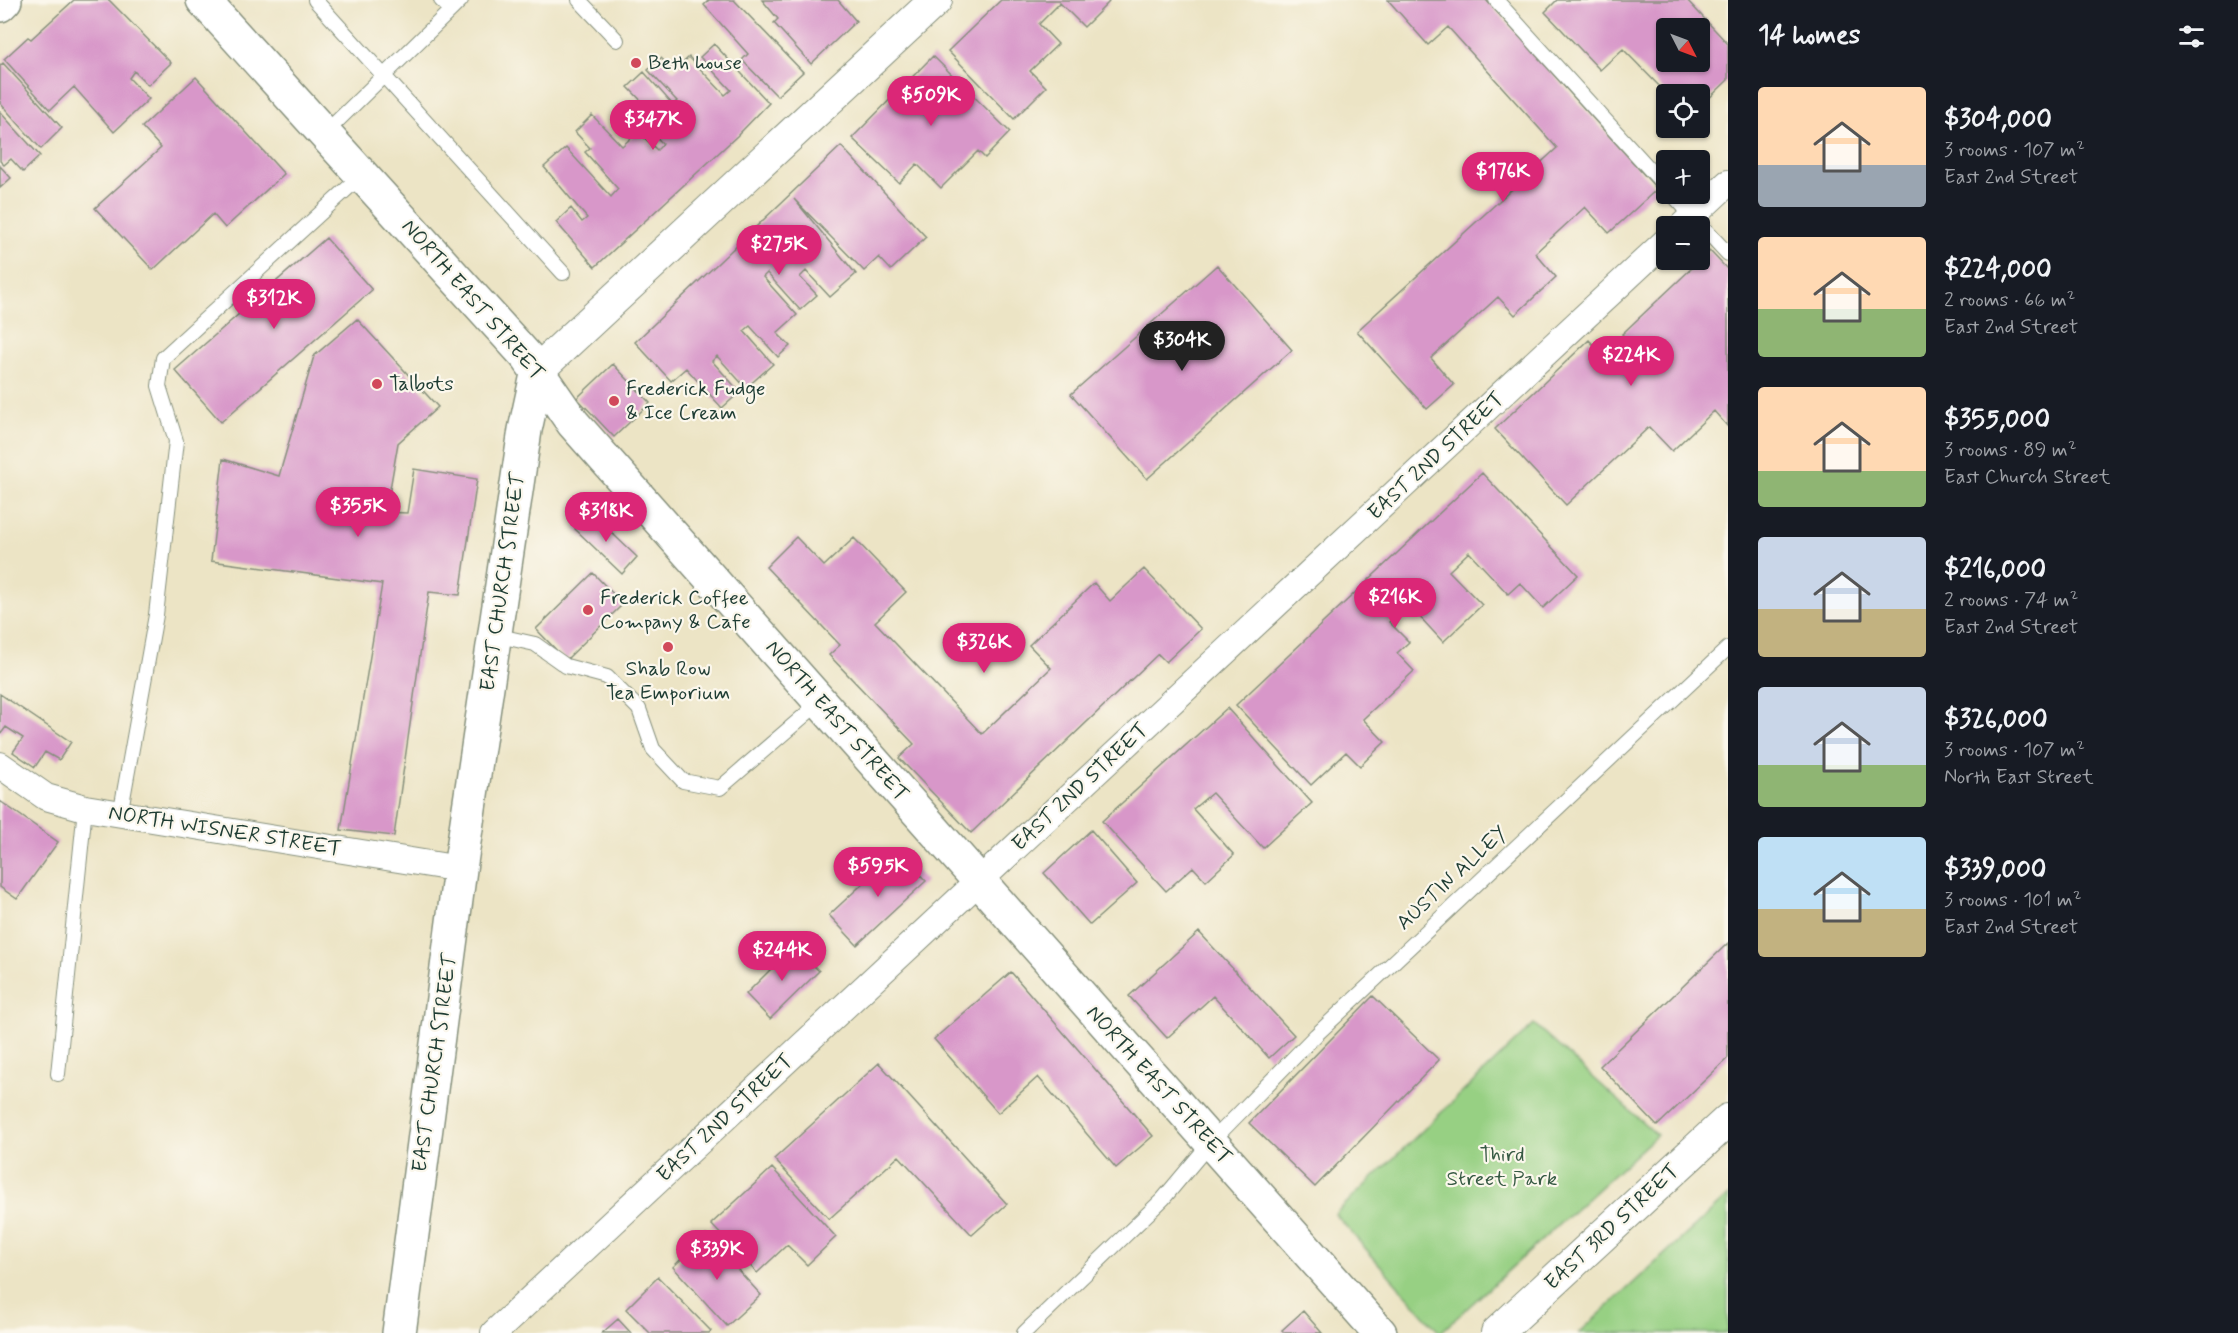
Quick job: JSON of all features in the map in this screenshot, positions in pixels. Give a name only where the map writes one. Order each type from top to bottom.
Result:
[{"type":"main road","points":[[0,5],[5,0]]},
{"type":"main road","name":"NORTH EAST STREET","points":[[202,0],[538,370],[573,423],[1380,1333]]},
{"type":"main road","name":"EAST CHURCH STREET","points":[[399,1333],[460,869],[525,430],[538,370]]},
{"type":"street","points":[[538,370],[936,0]]},
{"type":"street","points":[[1692,216],[1728,183]]},
{"type":"street","name":"EAST 2ND STREET","points":[[494,1333],[1656,250]]},
{"type":"street","name":"NORTH WISNER STREET","points":[[0,765],[46,797],[85,808],[460,869]]},
{"type":"street","name":"EAST 3RD STREET","points":[[1497,1333],[1728,1120]]},
{"type":"lane","points":[[315,0],[384,73],[563,273]]},
{"type":"lane","points":[[324,134],[456,5],[441,0]]},
{"type":"lane","points":[[579,0],[617,40]]},
{"type":"lane","points":[[1496,0],[1656,176]]},
{"type":"lane","points":[[120,815],[156,615],[176,441],[159,386],[163,358],[362,175]]},
{"type":"lane","points":[[1710,240],[1728,254]]},
{"type":"lane","points":[[495,635],[535,644],[566,666],[606,677],[639,710],[653,749],[683,781],[720,788],[820,702]]},
{"type":"lane","name":"AUSTIN ALLEY","points":[[1024,1333],[1163,1199],[1210,1143],[1316,1035],[1728,648]]},
{"type":"lane","points":[[58,1074],[85,808]]},
{"type":"green space","name":"Third Street Park","points":[[1534,1024],[1657,1135],[1440,1333],[1335,1214]]},
{"type":"green space","points":[[1728,1196],[1728,1333],[1579,1333]]},
{"type":"building","points":[[74,0],[109,0],[171,63],[148,85],[134,71],[129,78],[149,99],[114,132],[74,87],[50,110],[4,59],[28,37],[31,39]]},
{"type":"building","points":[[709,0],[734,0],[803,72],[777,96],[742,60],[748,54],[704,5]]},
{"type":"building","points":[[762,0],[838,0],[856,21],[811,64],[774,23],[778,19]]},
{"type":"building","points":[[1001,0],[1107,0],[1109,2],[1084,27],[1060,3],[1039,24],[1058,44],[1030,71],[1046,87],[1014,119],[948,51]]},
{"type":"building","points":[[1388,0],[1486,0],[1656,190],[1609,233],[1585,207],[1535,253],[1556,277],[1515,315],[1498,297],[1431,358],[1454,385],[1427,409],[1357,331],[1557,148],[1448,27],[1428,45]]},
{"type":"building","points":[[1557,0],[1687,0],[1704,18],[1656,18],[1656,72],[1710,72],[1710,25],[1728,44],[1728,80],[1710,97],[1710,84],[1657,84],[1623,49],[1600,70],[1545,12]]},
{"type":"building","points":[[714,44],[769,103],[737,136],[595,267],[556,222],[571,208],[582,222],[587,218],[544,167],[566,148],[611,197],[618,189],[585,152],[590,148],[575,132],[592,115],[622,146],[638,132],[657,150],[663,144],[645,125],[655,115],[628,87],[644,72],[673,105],[677,101],[648,70],[661,58],[674,71],[689,57],[725,95],[731,90],[700,57]]},
{"type":"building","points":[[933,56],[1010,132],[985,158],[978,151],[941,188],[917,164],[899,183],[852,138]]},
{"type":"building","points":[[3,63],[62,128],[41,149],[0,103],[0,66]]},
{"type":"building","points":[[196,77],[284,174],[225,228],[213,214],[153,270],[95,208],[161,148],[142,127]]},
{"type":"building","points":[[0,112],[40,156],[23,172],[11,159],[4,165],[0,161]]},
{"type":"building","points":[[841,146],[926,237],[891,270],[879,257],[864,271],[794,199],[856,274],[830,297],[806,271],[800,277],[817,295],[800,310],[767,273],[763,277],[797,315],[777,333],[790,346],[778,357],[750,326],[744,331],[773,364],[746,388],[717,356],[712,361],[740,392],[722,408],[686,368],[671,381],[635,342]]},
{"type":"building","points":[[0,166],[11,178],[0,188]]},
{"type":"building","points":[[326,238],[372,290],[221,422],[175,370]]},
{"type":"building","points":[[1710,251],[1728,270],[1728,427],[1714,411],[1672,451],[1649,427],[1566,505],[1495,429],[1589,340],[1620,373],[1640,354],[1622,334],[1690,270],[1710,270]]},
{"type":"building","points":[[1217,265],[1292,350],[1147,479],[1071,394]]},
{"type":"building","points":[[357,319],[438,407],[398,443],[386,512],[407,513],[414,469],[477,479],[460,595],[429,592],[394,836],[341,830],[382,584],[211,561],[223,459],[279,476],[314,356]]},
{"type":"building","name":"Frederick Fudge & Ice Cream","points":[[613,364],[650,403],[614,437],[577,398]]},
{"type":"building","points":[[1482,473],[1578,575],[1543,608],[1520,583],[1508,594],[1469,552],[1449,571],[1482,605],[1443,642],[1408,604],[1389,622],[1409,642],[1397,653],[1414,671],[1363,719],[1385,742],[1360,766],[1346,752],[1311,785],[1236,705]]},
{"type":"building","points":[[590,512],[637,557],[622,574],[575,529]]},
{"type":"building","points":[[796,537],[824,566],[854,538],[906,592],[875,622],[982,734],[1051,668],[1029,645],[1094,583],[1110,601],[1144,569],[1201,629],[1166,662],[1158,654],[971,833],[899,758],[914,744],[829,655],[840,645],[766,567]]},
{"type":"building","points":[[593,573],[623,604],[566,660],[536,629]]},
{"type":"building","points":[[0,694],[71,742],[59,760],[45,752],[35,767],[13,752],[23,738],[6,727],[0,735]]},
{"type":"building","points":[[1227,708],[1312,803],[1263,848],[1212,793],[1193,809],[1234,855],[1206,881],[1193,867],[1166,891],[1102,821]]},
{"type":"building","points":[[0,801],[58,842],[17,899],[0,887]]},
{"type":"building","points":[[1091,830],[1137,883],[1090,925],[1044,873]]},
{"type":"building","points":[[898,851],[926,881],[857,945],[829,915]]},
{"type":"building","points":[[1199,932],[1294,1035],[1269,1058],[1213,996],[1167,1038],[1129,996]]},
{"type":"building","points":[[1728,943],[1728,1058],[1657,1126],[1600,1066]]},
{"type":"building","points":[[794,946],[819,971],[770,1019],[746,994]]},
{"type":"building","points":[[1011,972],[1153,1136],[1116,1168],[1038,1077],[998,1113],[934,1039]]},
{"type":"building","points":[[1373,996],[1439,1060],[1315,1187],[1249,1123]]},
{"type":"building","points":[[879,1063],[1007,1204],[972,1235],[899,1156],[829,1219],[774,1159]]},
{"type":"building","points":[[772,1168],[836,1237],[807,1265],[787,1245],[757,1273],[711,1224]]},
{"type":"building","points":[[706,1235],[761,1295],[727,1326],[673,1267]]},
{"type":"building","points":[[658,1277],[711,1331],[709,1333],[650,1333],[626,1309]]},
{"type":"building","points":[[1303,1311],[1322,1333],[1285,1333],[1282,1330]]},
{"type":"building","points":[[618,1319],[631,1333],[602,1333]]},
{"type":"place","name":"Beth house","points":[[636,63]]},
{"type":"place","name":"Talbots","points":[[377,384]]},
{"type":"place","name":"Frederick Fudge & Ice Cream","points":[[614,401]]},
{"type":"place","name":"Frederick Coffee Company & Cafe","points":[[588,610]]},
{"type":"place","name":"Shab Row Tea Emporium","points":[[668,647]]}]
